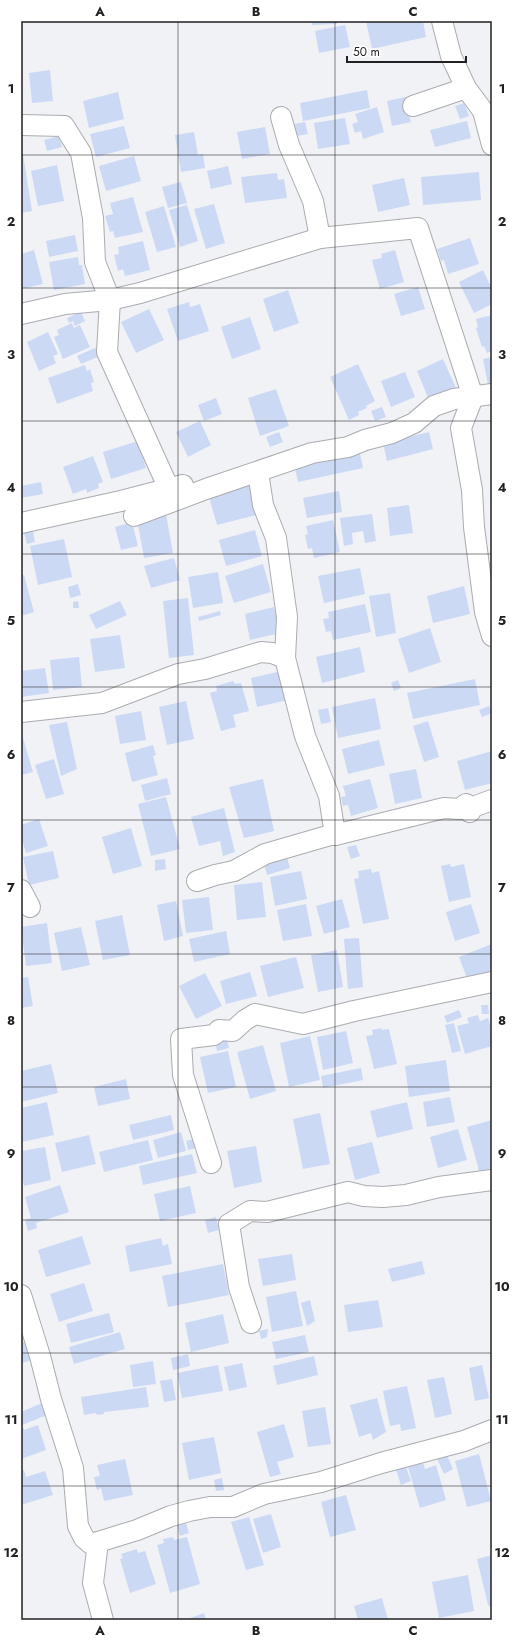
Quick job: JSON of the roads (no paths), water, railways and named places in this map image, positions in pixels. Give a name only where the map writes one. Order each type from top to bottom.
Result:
[{"type":"street","points":[[442,21],[451,56],[466,88],[482,111],[492,145]]},
{"type":"street","points":[[413,106],[466,88]]},
{"type":"street","points":[[281,117],[289,145],[313,201],[320,238]]},
{"type":"street","points":[[21,125],[64,126],[81,152],[93,218],[95,262],[110,300],[107,352],[170,489]]},
{"type":"street","points":[[21,314],[65,304],[110,300],[140,293],[320,238],[418,228],[483,396]]},
{"type":"street","points":[[21,523],[255,470],[312,453],[348,448],[365,440],[414,424],[434,406],[454,400],[483,396]]},
{"type":"street","points":[[483,396],[461,428],[472,490],[474,527],[485,612],[492,636]]},
{"type":"street","points":[[134,516],[255,470]]},
{"type":"street","points":[[255,470],[263,505],[276,538],[287,618],[285,658],[305,736],[329,796],[335,835]]},
{"type":"street","points":[[21,712],[78,704],[102,703],[178,674],[261,652],[272,653],[285,658]]},
{"type":"street","points":[[335,835],[444,808],[460,809],[466,804],[470,812],[474,807],[492,800]]},
{"type":"street","points":[[197,881],[234,871],[265,854],[341,832],[335,835]]},
{"type":"street","points":[[210,1163],[183,1075],[181,1039],[214,1035],[219,1030],[233,1031],[245,1020],[255,1014],[303,1024],[492,982]]},
{"type":"street","points":[[251,1323],[239,1287],[229,1224],[250,1211],[267,1212],[348,1192],[364,1196],[383,1197],[439,1187],[492,1180]]},
{"type":"street","points":[[22,1302],[40,1356],[51,1399],[74,1468],[78,1526],[84,1538],[91,1544],[138,1530],[171,1516],[210,1507],[233,1507],[264,1494],[321,1482],[381,1463],[464,1441],[492,1430]]},
{"type":"street","points":[[98,1542],[93,1583],[103,1620]]}]
